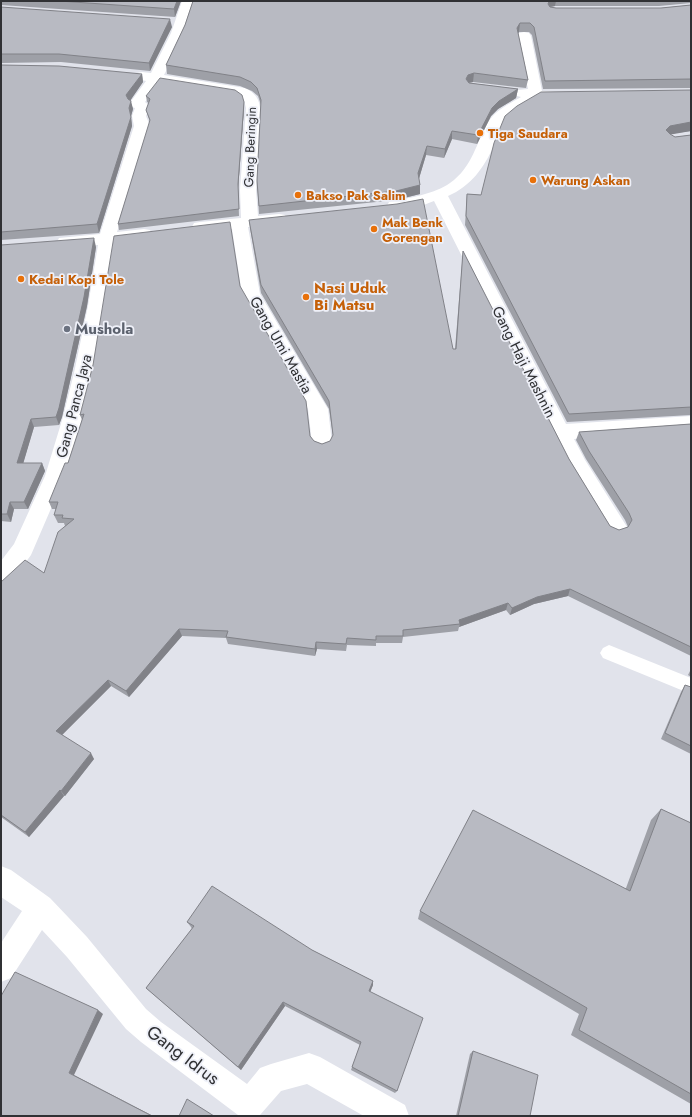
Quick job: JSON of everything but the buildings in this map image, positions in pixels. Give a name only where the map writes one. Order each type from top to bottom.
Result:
[{"type":"street","points":[[128,75],[156,78],[182,23],[189,1]]},
{"type":"street","points":[[167,22],[182,23]]},
{"type":"street","points":[[524,36],[536,95]]},
{"type":"street","name":"Gang Beringin","points":[[156,78],[240,91],[249,95],[253,108],[245,222]]},
{"type":"street","name":"Gang Panca Jaya","points":[[1,578],[23,549],[55,476],[73,417],[84,373],[97,306],[107,239],[142,126],[139,116],[143,106],[136,104],[156,78]]},
{"type":"street","points":[[505,91],[536,95],[580,95]]},
{"type":"street","points":[[382,207],[420,201],[455,187],[467,177],[484,150],[496,122],[516,106],[536,95]]},
{"type":"street","name":"Gang Haji Mashnin","points":[[438,194],[578,466],[616,527]]},
{"type":"street","points":[[183,229],[295,217]]},
{"type":"street","name":"Gang Umi Mastia","points":[[245,222],[251,294],[318,409],[322,443]]},
{"type":"street","points":[[47,243],[107,239],[160,232]]},
{"type":"street","points":[[560,432],[691,423]]},
{"type":"street","name":"Gang Idrus","points":[[1,880],[40,908],[77,947],[136,1019],[247,1110],[271,1079],[309,1068],[394,1116]]},
{"type":"street","points":[[1,968],[40,908]]},
{"type":"lane","points":[[609,653],[691,686]]},
{"type":"place","name":"Tiga Saudara","points":[[480,133]]},
{"type":"place","name":"Warung Askan","points":[[533,180]]},
{"type":"place","name":"Bakso Pak Salim","points":[[298,195]]},
{"type":"place","name":"Mak Benk Gorengan","points":[[374,229]]},
{"type":"place","name":"Kedai Kopi Tole","points":[[21,279]]},
{"type":"place","name":"Nasi Uduk Bi Matsu","points":[[306,297]]},
{"type":"place","name":"Mushola","points":[[67,329]]}]
